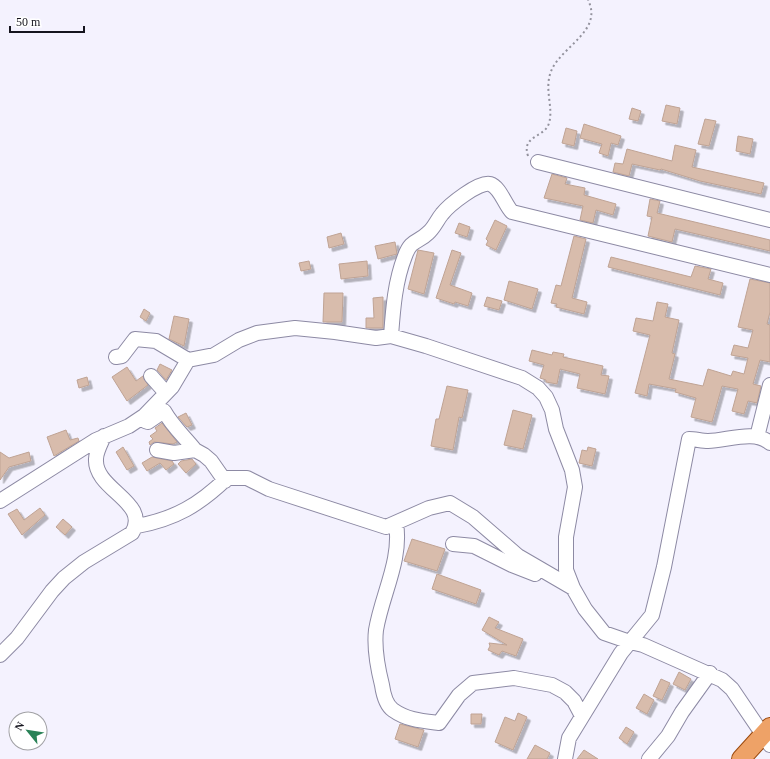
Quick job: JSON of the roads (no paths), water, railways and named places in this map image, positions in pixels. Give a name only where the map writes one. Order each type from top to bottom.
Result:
[{"type":"main road","points":[[740,759],[767,735]]},
{"type":"street","points":[[538,162],[770,220]]},
{"type":"street","points":[[391,336],[394,297],[405,255],[410,245],[415,240],[429,233],[443,213],[462,196],[485,184],[492,185],[497,190],[512,212],[770,275]]},
{"type":"street","points":[[116,358],[122,356],[136,339],[142,338],[156,341],[188,360],[214,355],[239,340],[257,333],[288,329],[335,332],[376,338],[391,336],[522,378],[538,388],[546,397],[552,410],[556,429],[572,470],[574,487],[566,537],[566,570],[573,588],[585,609],[604,633],[643,645],[710,673],[722,680],[732,689],[767,735]]},
{"type":"street","points":[[0,501],[104,436],[118,431],[140,419],[166,393],[180,375],[188,360]]},
{"type":"street","points":[[152,376],[166,393]]},
{"type":"street","points":[[564,759],[569,738],[582,716],[621,653],[652,615],[667,552],[689,438],[708,441],[764,440],[770,385]]},
{"type":"street","points":[[140,419],[148,422],[164,411],[171,424],[186,438],[195,450],[204,454],[211,461],[225,481]]},
{"type":"street","points":[[0,656],[18,638],[52,591],[64,578],[84,562],[132,534],[137,526],[135,514],[129,503],[109,486],[98,467],[96,460],[104,436]]},
{"type":"street","points":[[157,450],[174,453],[195,450]]},
{"type":"street","points":[[137,526],[159,522],[187,510],[207,497],[227,478],[247,478],[269,489],[386,527],[430,508],[450,503],[472,517],[518,556],[573,588]]},
{"type":"street","points":[[396,523],[398,538],[396,554],[376,632],[379,674],[383,693],[391,709],[411,720],[439,723],[459,695],[473,683],[514,678],[552,685],[565,692],[574,701],[582,716]]},
{"type":"street","points":[[453,544],[474,546],[512,565],[573,588]]},
{"type":"street","points":[[648,759],[668,736],[682,712],[710,673]]}]
